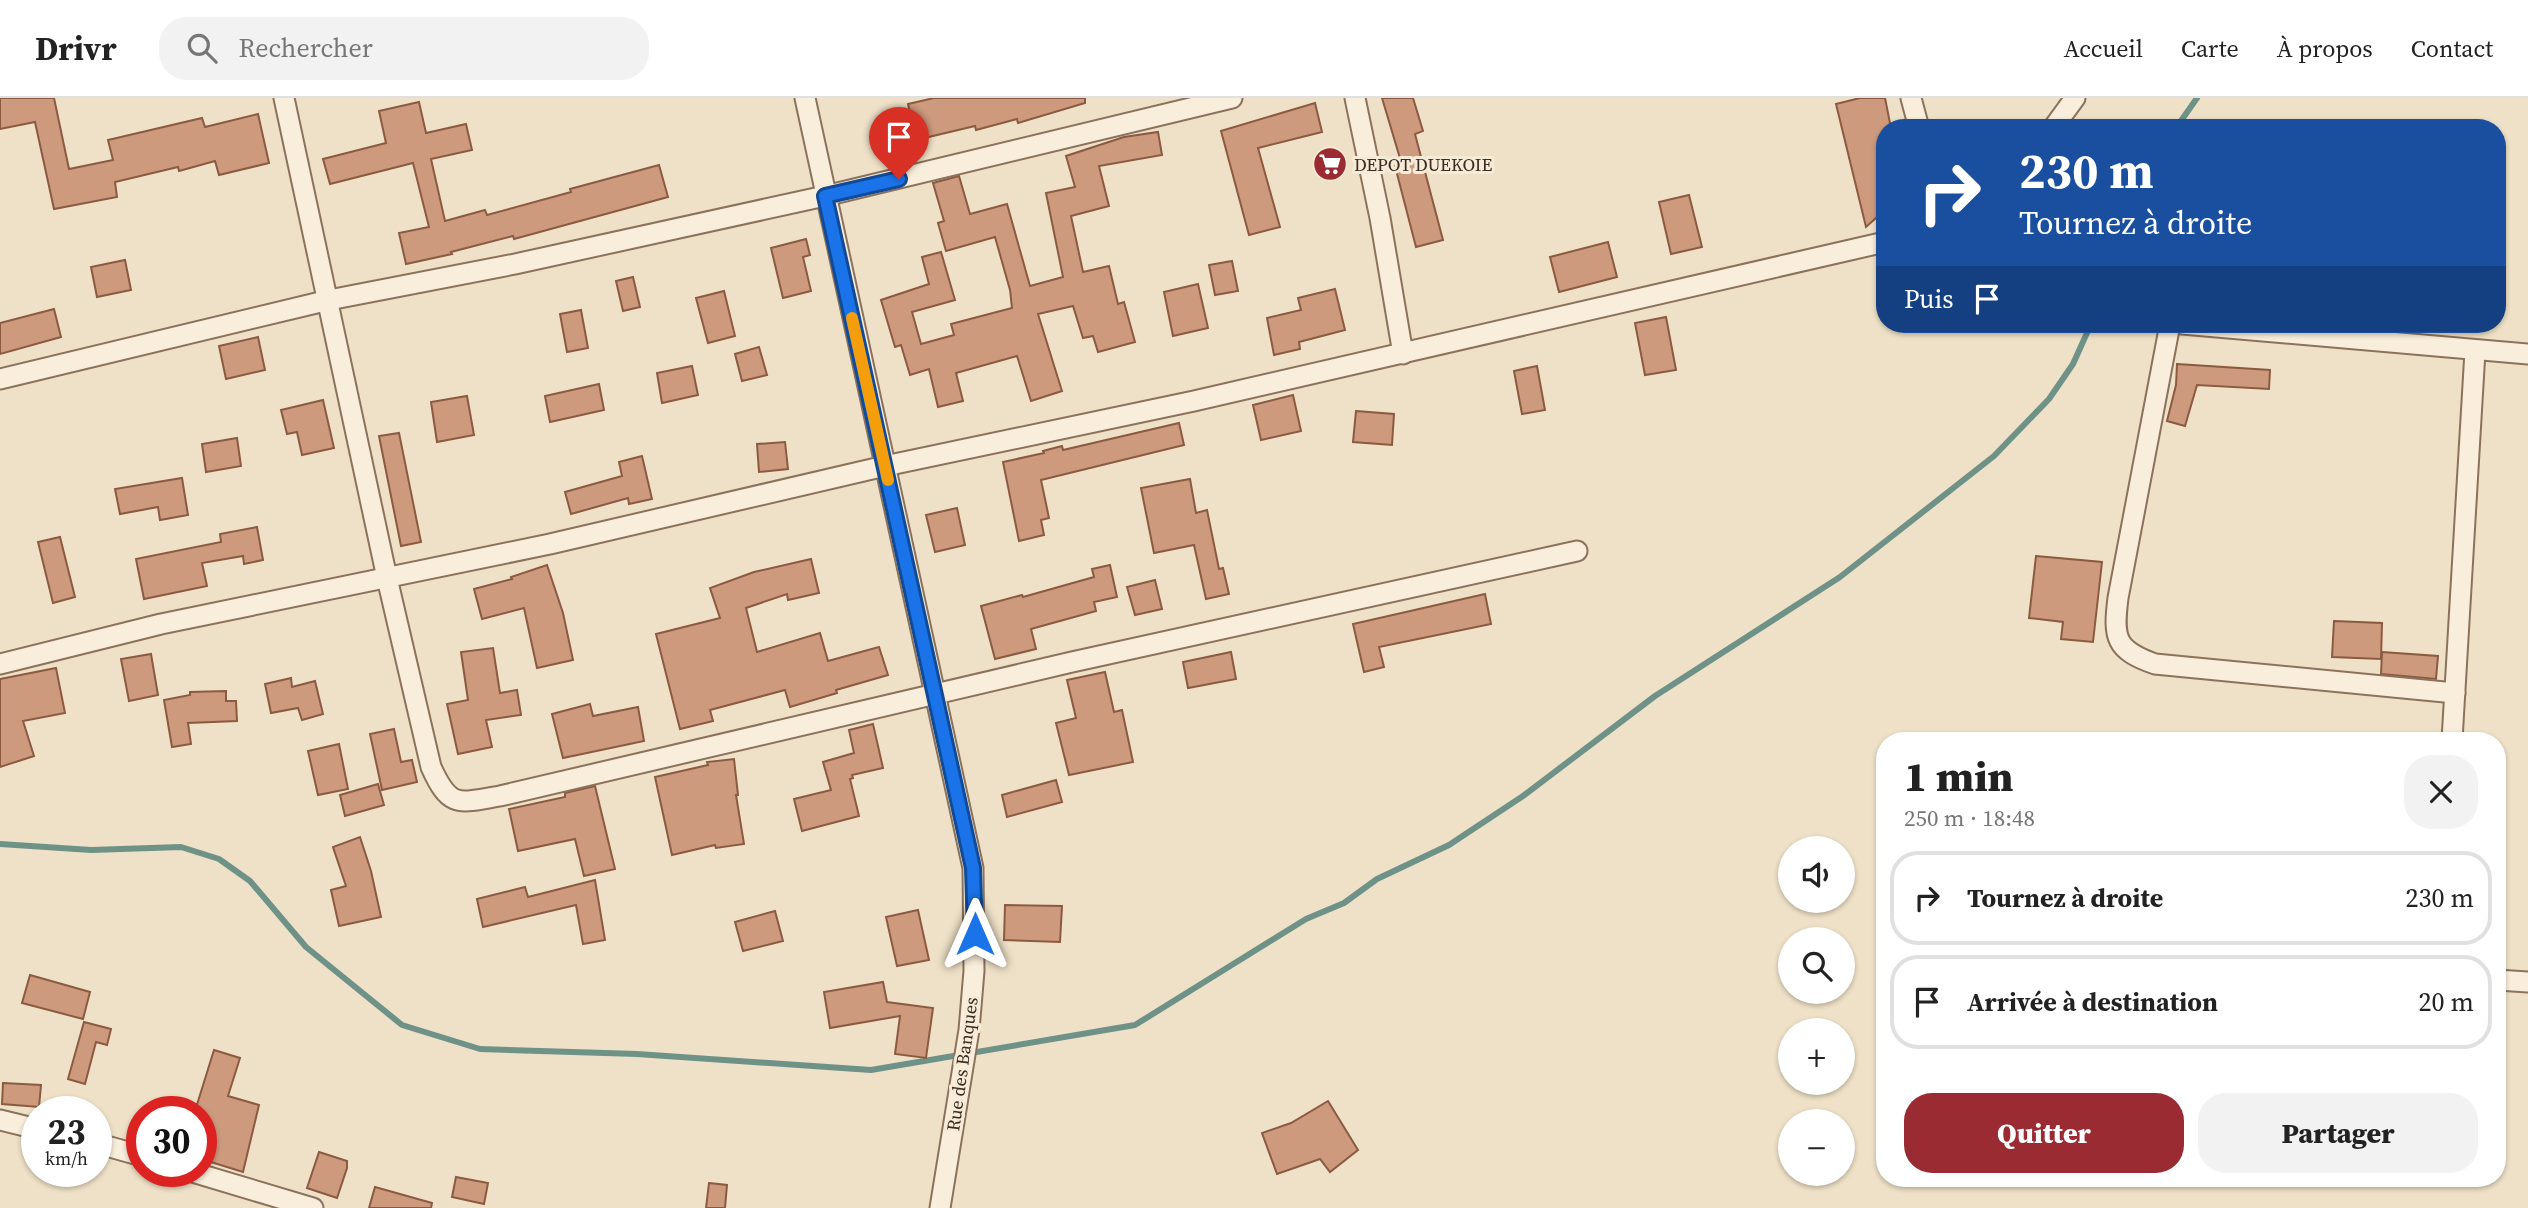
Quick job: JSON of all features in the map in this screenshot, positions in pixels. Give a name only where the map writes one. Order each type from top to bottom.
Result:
[{"type":"street","points":[[284,98],[387,578],[431,767],[444,793],[454,800],[468,802],[500,796],[1427,582],[1577,551]]},
{"type":"street","name":"Rue des Banques","points":[[804,98],[973,868],[974,971],[969,1030],[940,1208]]},
{"type":"street","points":[[0,379],[329,300],[515,264],[825,196],[1232,98]]},
{"type":"street","points":[[1355,98],[1380,218],[1403,354]]},
{"type":"street","points":[[1911,98],[1917,119]]},
{"type":"street","points":[[2060,119],[2075,98]]},
{"type":"street","points":[[0,664],[161,624],[658,520],[885,466],[1194,401],[1876,244]]},
{"type":"street","points":[[2168,333],[2114,625],[2117,638],[2124,649],[2135,657],[2155,664],[2455,693]]},
{"type":"street","points":[[2280,333],[2528,354]]},
{"type":"street","points":[[2453,732],[2475,351]]},
{"type":"street","points":[[2506,981],[2528,982]]},
{"type":"street","points":[[0,1120],[21,1125]]},
{"type":"street","points":[[217,1180],[313,1208]]},
{"type":"building","points":[[0,98],[54,98],[69,169],[113,160],[108,140],[202,118],[205,127],[258,114],[269,163],[219,175],[215,161],[179,171],[178,167],[115,182],[117,197],[54,209],[35,122],[0,129]]},
{"type":"building","points":[[934,98],[1085,98],[1085,103],[1018,123],[1017,119],[976,130],[975,126],[916,140],[908,104]]},
{"type":"building","points":[[1382,98],[1413,98],[1423,131],[1415,134],[1443,240],[1416,247],[1395,166],[1402,165]]},
{"type":"building","points":[[1860,98],[1885,98],[1889,119],[1876,119],[1876,218],[1866,227],[1836,104]]},
{"type":"building","points":[[419,102],[426,133],[466,124],[472,150],[431,159],[445,221],[485,210],[487,215],[659,165],[668,197],[514,239],[513,236],[406,264],[399,233],[429,227],[413,163],[330,184],[323,159],[386,143],[379,111]]},
{"type":"building","points":[[1315,103],[1322,132],[1258,148],[1280,227],[1249,235],[1221,131]]},
{"type":"building","points":[[1158,132],[1162,155],[1099,166],[1109,206],[1071,216],[1083,272],[1109,266],[1118,304],[1124,302],[1135,342],[1098,352],[1093,336],[1083,338],[1073,306],[1038,314],[1062,391],[1031,401],[1017,356],[956,373],[963,401],[938,407],[929,369],[910,375],[901,345],[895,347],[881,300],[929,284],[922,257],[941,252],[955,300],[912,312],[921,344],[954,335],[951,324],[1012,308],[1010,290],[995,237],[946,251],[938,223],[944,221],[933,183],[959,176],[970,214],[1007,204],[1030,286],[1063,277],[1046,193],[1075,187],[1066,156],[1124,137]]},
{"type":"building","points":[[1689,195],[1702,247],[1671,254],[1659,202]]},
{"type":"building","points":[[806,239],[810,255],[803,257],[811,291],[783,298],[771,248]]},
{"type":"building","points":[[1608,242],[1617,277],[1559,292],[1550,257]]},
{"type":"building","points":[[125,260],[131,290],[97,297],[91,267]]},
{"type":"building","points":[[1232,261],[1238,291],[1215,295],[1209,265]]},
{"type":"building","points":[[633,277],[640,307],[623,311],[616,281]]},
{"type":"building","points":[[1198,284],[1208,328],[1173,336],[1164,292]]},
{"type":"building","points":[[1335,289],[1345,330],[1299,342],[1300,349],[1274,355],[1267,318],[1301,310],[1298,298]]},
{"type":"building","points":[[724,291],[735,336],[708,343],[696,298]]},
{"type":"building","points":[[54,309],[61,337],[0,354],[0,323]]},
{"type":"building","points":[[581,310],[588,348],[567,352],[560,314]]},
{"type":"building","points":[[1666,317],[1676,370],[1645,375],[1635,323]]},
{"type":"building","points":[[258,337],[265,370],[226,379],[219,346]]},
{"type":"building","points":[[759,347],[767,375],[742,381],[735,354]]},
{"type":"building","points":[[2177,364],[2270,370],[2269,389],[2197,385],[2185,426],[2167,421],[2176,385]]},
{"type":"building","points":[[692,366],[698,395],[662,403],[657,373]]},
{"type":"building","points":[[1537,366],[1545,410],[1522,414],[1514,371]]},
{"type":"building","points":[[599,384],[604,410],[550,422],[545,396]]},
{"type":"building","points":[[1293,395],[1301,431],[1261,440],[1253,405]]},
{"type":"building","points":[[467,396],[474,435],[437,442],[431,402]]},
{"type":"building","points":[[323,400],[334,448],[302,455],[297,432],[287,434],[281,410]]},
{"type":"building","points":[[1356,411],[1394,414],[1392,445],[1353,442]]},
{"type":"building","points":[[1179,423],[1184,445],[1041,480],[1049,518],[1041,520],[1044,535],[1019,541],[1003,462],[1062,446],[1063,450]]},
{"type":"building","points":[[399,433],[421,542],[401,546],[379,436]]},
{"type":"building","points":[[237,438],[241,466],[206,472],[202,444]]},
{"type":"building","points":[[785,442],[788,469],[759,472],[757,444]]},
{"type":"building","points":[[642,456],[652,499],[629,504],[628,498],[571,514],[565,492],[622,476],[619,462]]},
{"type":"building","points":[[182,478],[188,515],[160,520],[158,507],[120,514],[115,489]]},
{"type":"building","points":[[1190,479],[1196,513],[1207,510],[1219,569],[1223,568],[1229,594],[1206,599],[1194,545],[1154,553],[1141,488]]},
{"type":"building","points":[[957,508],[965,545],[935,552],[926,515]]},
{"type":"building","points":[[257,527],[263,560],[244,564],[243,556],[202,563],[207,586],[144,599],[136,559],[221,542],[220,534]]},
{"type":"building","points":[[60,537],[75,597],[53,603],[38,542]]},
{"type":"building","points":[[2036,556],[2102,562],[2093,642],[2061,639],[2063,622],[2029,618]]},
{"type":"building","points":[[811,559],[819,593],[788,600],[787,594],[746,608],[757,652],[820,633],[828,661],[879,647],[888,675],[790,707],[785,690],[710,710],[713,721],[680,729],[656,634],[720,618],[710,588],[754,572]]},
{"type":"building","points":[[547,565],[563,613],[573,660],[537,668],[524,608],[482,619],[474,589],[512,579],[511,577]]},
{"type":"building","points":[[1110,565],[1117,597],[1094,602],[1096,611],[1031,629],[1036,649],[995,659],[981,606],[1094,577],[1092,569]]},
{"type":"building","points":[[1155,580],[1162,609],[1135,615],[1127,587]]},
{"type":"building","points":[[1485,594],[1491,624],[1379,647],[1384,667],[1364,672],[1353,624]]},
{"type":"building","points":[[2334,621],[2382,623],[2381,659],[2332,657]]},
{"type":"building","points":[[493,648],[500,693],[517,690],[521,715],[486,720],[492,747],[458,754],[447,704],[468,700],[461,652]]},
{"type":"building","points":[[1231,652],[1236,679],[1188,688],[1183,662]]},
{"type":"building","points":[[2382,652],[2438,656],[2436,679],[2381,674]]},
{"type":"building","points":[[151,654],[158,695],[129,701],[121,659]]},
{"type":"building","points":[[56,668],[65,713],[23,721],[34,756],[0,767],[0,679]]},
{"type":"building","points":[[1105,672],[1114,712],[1122,710],[1133,762],[1069,775],[1056,723],[1076,718],[1067,680]]},
{"type":"building","points":[[291,678],[292,687],[315,681],[323,714],[302,720],[298,708],[271,713],[265,684]]},
{"type":"building","points":[[226,691],[226,701],[236,701],[237,721],[188,723],[191,744],[172,747],[164,700],[190,695],[190,692]]},
{"type":"building","points":[[590,704],[593,716],[638,707],[644,741],[563,758],[552,714]]},
{"type":"building","points":[[873,724],[883,768],[852,775],[853,778],[850,779],[859,816],[802,831],[794,799],[831,790],[823,762],[854,753],[849,730]]},
{"type":"building","points":[[394,729],[401,762],[412,760],[417,782],[382,790],[370,734]]},
{"type":"building","points":[[339,744],[348,789],[318,795],[308,751]]},
{"type":"building","points":[[734,759],[736,795],[744,844],[716,848],[715,845],[672,855],[655,777],[708,765],[707,762]]},
{"type":"building","points":[[1056,780],[1062,802],[1007,817],[1002,795]]},
{"type":"building","points":[[378,784],[384,805],[345,816],[340,795]]},
{"type":"building","points":[[595,786],[615,869],[584,876],[575,839],[518,851],[509,809],[565,797],[565,793]]},
{"type":"building","points":[[360,837],[381,917],[339,926],[331,890],[346,886],[333,847]]},
{"type":"building","points":[[595,880],[605,940],[583,944],[576,905],[483,927],[477,899],[525,887],[528,897]]},
{"type":"building","points":[[1005,905],[1062,906],[1060,942],[1004,940]]},
{"type":"building","points":[[918,910],[929,960],[897,966],[886,917]]},
{"type":"building","points":[[775,911],[783,941],[743,951],[735,922]]},
{"type":"building","points":[[30,975],[90,992],[83,1019],[22,1003]]},
{"type":"building","points":[[883,982],[887,1002],[933,1008],[926,1058],[895,1054],[900,1016],[830,1028],[824,992]]},
{"type":"building","points":[[84,1022],[111,1029],[107,1045],[96,1042],[85,1084],[68,1079]]},
{"type":"building","points":[[214,1050],[240,1058],[228,1096],[259,1105],[243,1172],[217,1164],[217,1096],[200,1096]]},
{"type":"building","points":[[3,1083],[41,1085],[40,1096],[21,1096],[21,1106],[2,1104]]},
{"type":"building","points":[[1328,1101],[1358,1150],[1330,1172],[1320,1159],[1277,1174],[1262,1133],[1291,1123]]},
{"type":"building","points":[[319,1152],[347,1161],[337,1198],[307,1188]]},
{"type":"building","points":[[456,1177],[488,1183],[484,1204],[452,1197]]},
{"type":"building","points":[[709,1183],[727,1185],[725,1208],[706,1208]]},
{"type":"building","points":[[375,1187],[432,1203],[431,1208],[369,1208]]},
{"type":"waterway","points":[[2182,119],[2197,98]]},
{"type":"waterway","points":[[0,844],[91,850],[181,847],[219,859],[250,881],[306,947],[402,1025],[480,1049],[637,1054],[871,1070],[1135,1025],[1306,919],[1344,903],[1377,879],[1449,845],[1523,796],[1655,696],[1840,577],[1994,456],[2049,399],[2073,364],[2087,333]]},
{"type":"slow traffic","points":[[852,318],[888,480]]},
{"type":"place","name":"DEPOT DUEKOIE","points":[[1330,164]]},
{"type":"route","points":[[899,179],[825,196],[973,868],[975,934]]}]
